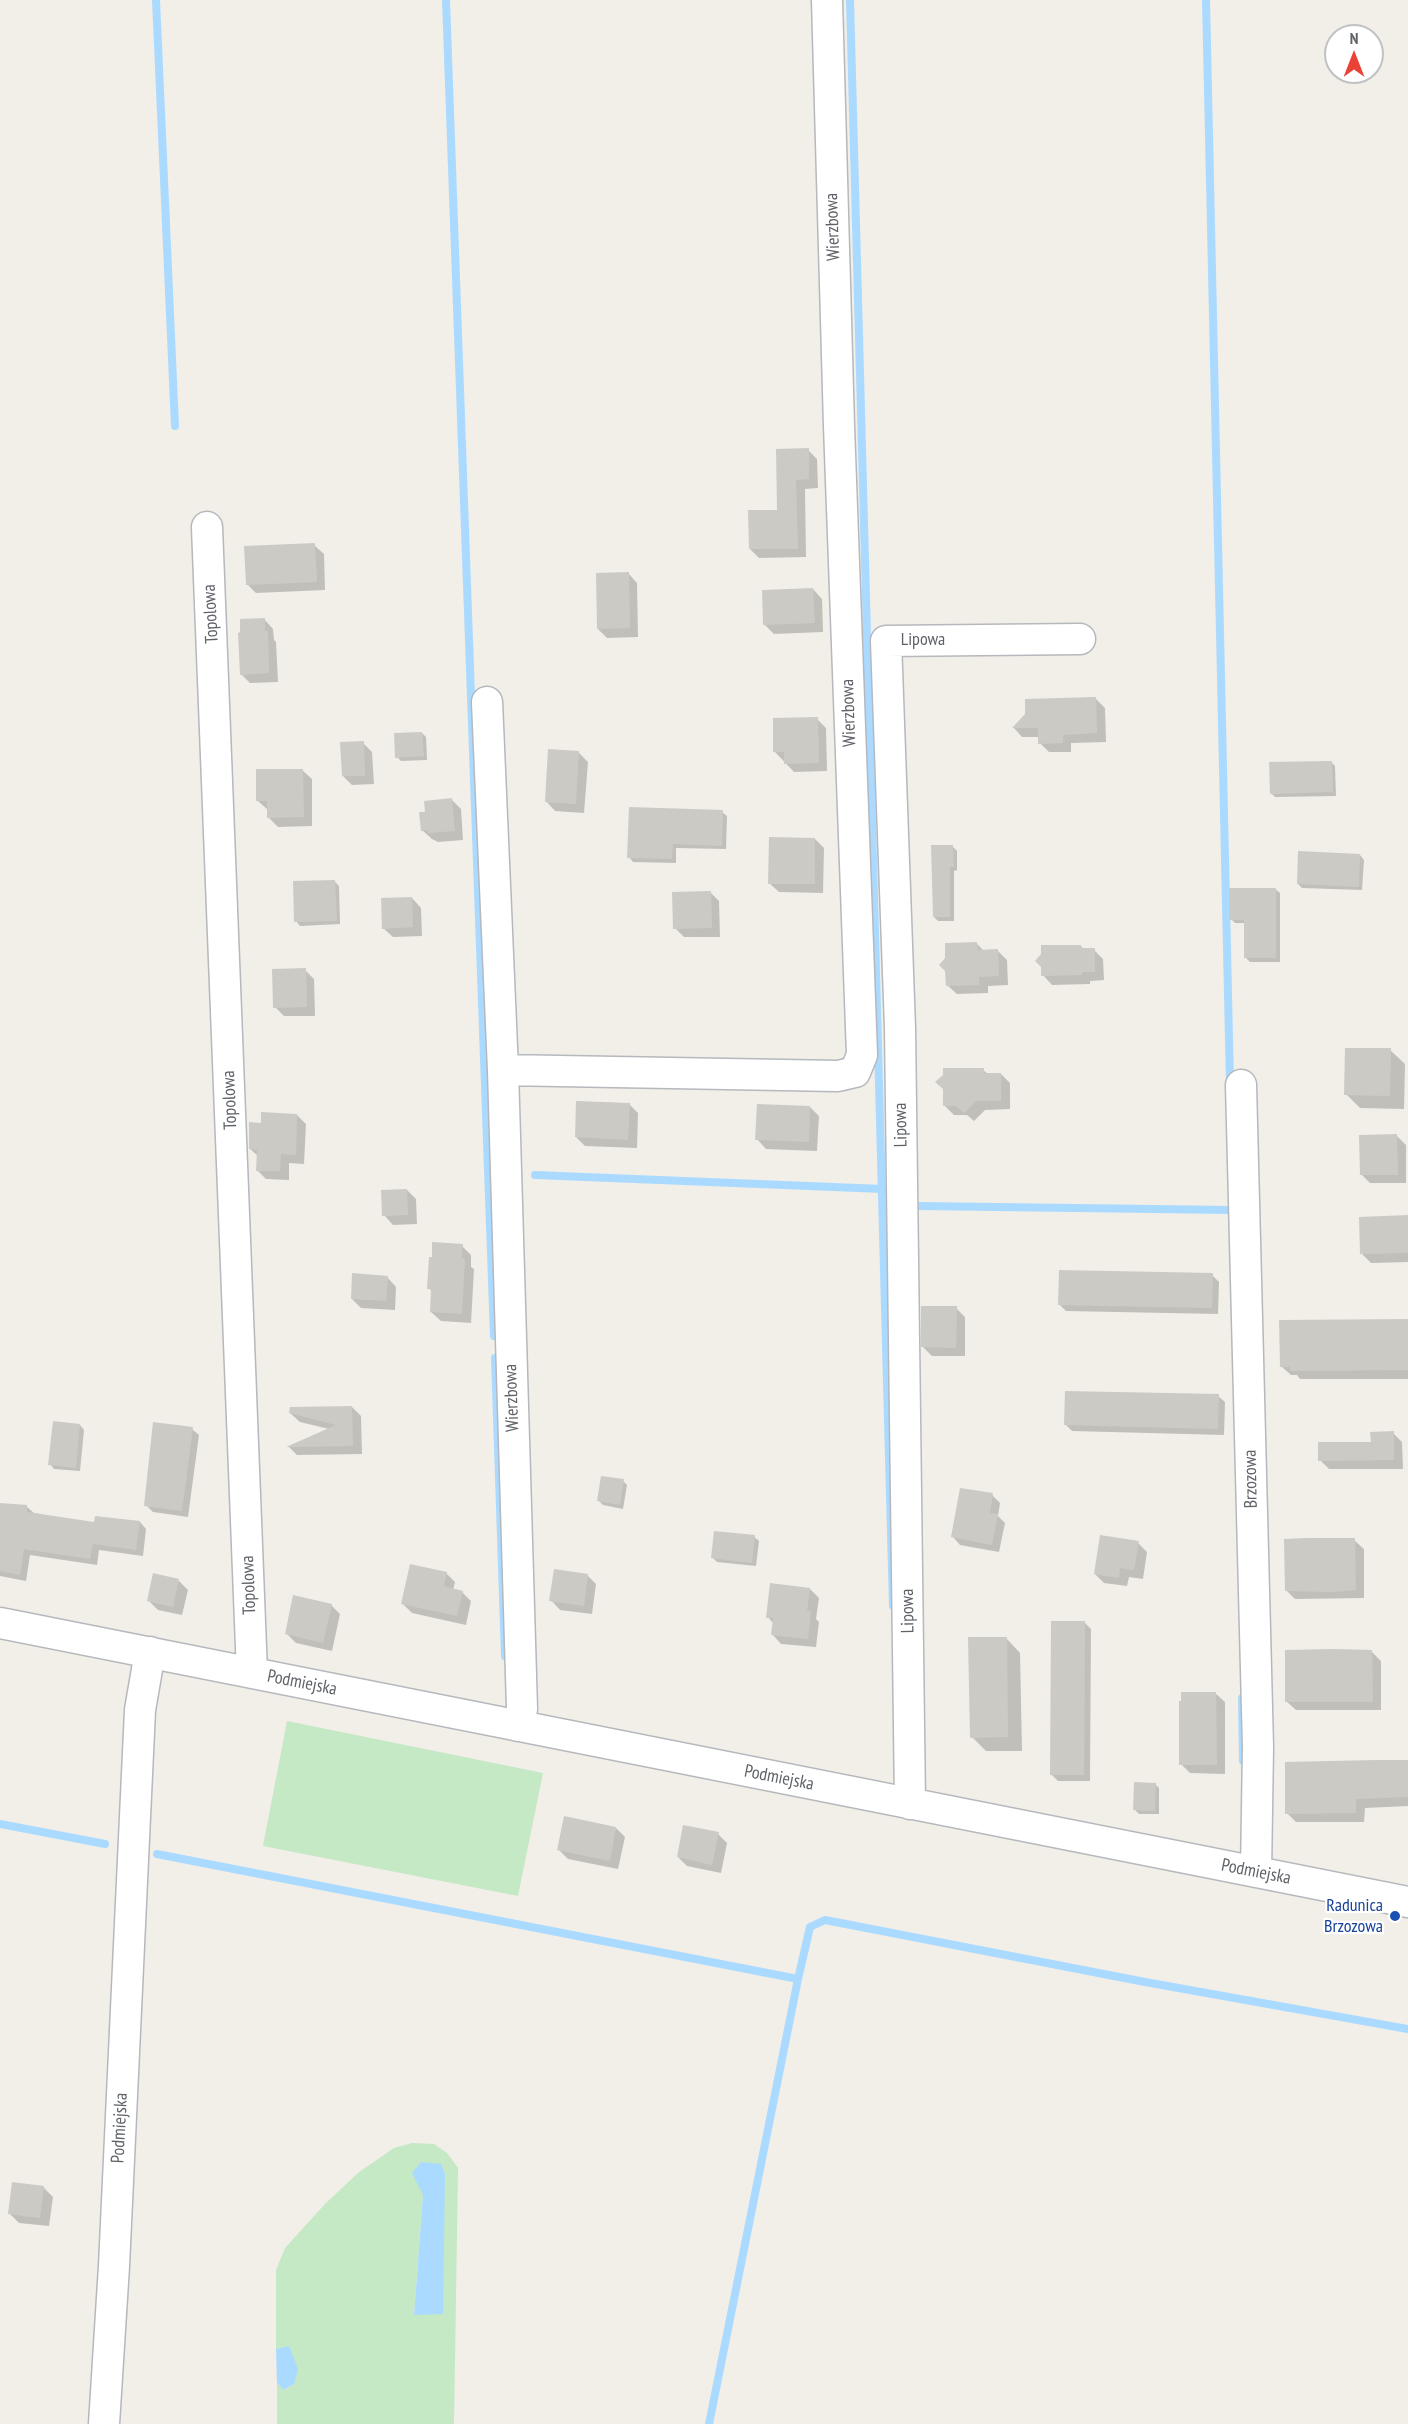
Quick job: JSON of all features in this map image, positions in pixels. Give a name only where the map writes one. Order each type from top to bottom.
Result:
[{"type":"street","name":"Wierzbowa","points":[[503,1070],[838,1076],[855,1072],[862,1055],[839,426],[827,0]]},
{"type":"street","name":"Topolowa","points":[[207,527],[252,1672]]},
{"type":"street","name":"Lipowa","points":[[910,1804],[900,1028],[886,640],[1080,639]]},
{"type":"street","name":"Wierzbowa","points":[[487,702],[503,1070],[522,1708],[518,1726]]},
{"type":"street","name":"Brzozowa","points":[[1241,1085],[1258,1747],[1256,1872]]},
{"type":"street","name":"Podmiejska","points":[[0,1623],[1408,1902]]},
{"type":"street","name":"Podmiejska","points":[[104,2424],[114,2266],[140,1710],[150,1652]]},
{"type":"green space","points":[[287,1721],[543,1773],[518,1896],[263,1846]]},
{"type":"green space","points":[[412,2143],[434,2144],[447,2153],[458,2168],[454,2424],[277,2424],[277,2383],[285,2390],[294,2384],[289,2347],[276,2349],[276,2270],[285,2248],[325,2204],[359,2172],[394,2148]],"holes":[[[423,2195],[442,2314],[414,2314]]]},
{"type":"water","points":[[421,2162],[441,2164],[445,2174],[443,2314],[414,2315],[423,2195],[412,2173]]},
{"type":"water","points":[[289,2346],[298,2369],[294,2384],[284,2390],[277,2383],[276,2349]]},
{"type":"building","points":[[809,448],[809,479],[796,480],[798,549],[749,549],[748,510],[777,510],[776,449]]},
{"type":"building","points":[[315,543],[317,582],[246,585],[244,546]]},
{"type":"building","points":[[629,572],[630,628],[597,629],[596,573]]},
{"type":"building","points":[[813,588],[815,623],[763,625],[762,590]]},
{"type":"building","points":[[265,618],[265,631],[268,631],[269,673],[240,675],[238,633],[240,632],[240,619]]},
{"type":"building","points":[[1096,697],[1097,733],[1063,735],[1063,743],[1038,744],[1038,728],[1012,728],[1025,714],[1025,699]]},
{"type":"building","points":[[818,717],[819,763],[784,764],[784,752],[773,752],[773,718]]},
{"type":"building","points":[[422,732],[424,756],[395,758],[394,733]]},
{"type":"building","points":[[364,741],[365,776],[342,776],[340,742]]},
{"type":"building","points":[[548,749],[579,751],[576,804],[545,802]]},
{"type":"building","points":[[1332,761],[1333,792],[1270,794],[1269,762]]},
{"type":"building","points":[[256,769],[303,769],[304,817],[267,818],[267,801],[256,801]]},
{"type":"building","points":[[452,798],[455,831],[428,833],[427,830],[421,831],[419,812],[425,812],[424,801]]},
{"type":"building","points":[[629,807],[723,810],[722,846],[673,844],[672,859],[627,858]]},
{"type":"building","points":[[769,837],[815,838],[815,884],[768,884]]},
{"type":"building","points":[[931,845],[953,845],[954,867],[950,867],[950,917],[933,917]]},
{"type":"building","points":[[1298,851],[1360,854],[1359,887],[1297,884]]},
{"type":"building","points":[[335,880],[337,921],[294,922],[293,881]]},
{"type":"building","points":[[1229,888],[1276,888],[1276,958],[1244,958],[1244,920],[1229,920]]},
{"type":"building","points":[[711,891],[712,928],[673,929],[672,892]]},
{"type":"building","points":[[412,897],[413,927],[382,929],[381,898]]},
{"type":"building","points":[[977,942],[978,950],[998,949],[999,976],[979,977],[979,985],[946,986],[945,971],[939,965],[945,958],[945,943]]},
{"type":"building","points":[[1041,945],[1081,945],[1081,948],[1095,948],[1095,972],[1082,972],[1082,975],[1041,976],[1041,967],[1035,961],[1041,954]]},
{"type":"building","points":[[306,968],[307,1007],[273,1008],[272,969]]},
{"type":"building","points":[[1345,1048],[1391,1048],[1390,1096],[1344,1095]]},
{"type":"building","points":[[943,1068],[984,1068],[984,1073],[1001,1073],[1001,1101],[976,1101],[964,1113],[956,1106],[943,1106],[943,1089],[935,1082],[943,1075]]},
{"type":"building","points":[[576,1101],[630,1103],[628,1140],[575,1137]]},
{"type":"building","points":[[757,1104],[810,1106],[809,1142],[755,1140]]},
{"type":"building","points":[[261,1112],[297,1114],[296,1155],[281,1154],[280,1171],[256,1171],[257,1150],[249,1149],[249,1122],[261,1123]]},
{"type":"building","points":[[1397,1134],[1398,1175],[1360,1175],[1359,1135]]},
{"type":"building","points":[[407,1189],[408,1215],[382,1216],[381,1190]]},
{"type":"building","points":[[1408,1215],[1408,1253],[1360,1254],[1359,1217]]},
{"type":"building","points":[[432,1242],[463,1244],[462,1258],[465,1259],[462,1314],[430,1312],[431,1289],[427,1289]]},
{"type":"building","points":[[1059,1270],[1213,1273],[1212,1308],[1058,1305]]},
{"type":"building","points":[[352,1273],[388,1276],[386,1301],[351,1299]]},
{"type":"building","points":[[921,1306],[957,1306],[956,1348],[921,1347]]},
{"type":"building","points":[[1408,1319],[1408,1370],[1290,1371],[1290,1367],[1280,1367],[1279,1320]]},
{"type":"building","points":[[1065,1391],[1219,1394],[1218,1429],[1064,1425]]},
{"type":"building","points":[[352,1406],[353,1446],[286,1447],[336,1425],[289,1413],[290,1407]]},
{"type":"building","points":[[53,1421],[80,1424],[76,1468],[48,1465]]},
{"type":"building","points":[[153,1422],[193,1427],[182,1511],[144,1506]]},
{"type":"building","points":[[1394,1431],[1394,1460],[1318,1461],[1318,1442],[1371,1442],[1370,1432]]},
{"type":"building","points":[[601,1476],[624,1479],[620,1505],[597,1501]]},
{"type":"building","points":[[960,1488],[993,1493],[990,1513],[998,1514],[992,1545],[951,1537]]},
{"type":"building","points":[[0,1503],[27,1505],[27,1512],[94,1522],[95,1516],[140,1521],[136,1550],[93,1544],[90,1559],[24,1549],[20,1575],[0,1571]]},
{"type":"building","points":[[714,1531],[755,1535],[752,1563],[711,1558]]},
{"type":"building","points":[[1100,1535],[1139,1541],[1134,1570],[1120,1568],[1119,1578],[1094,1574]]},
{"type":"building","points":[[1355,1538],[1356,1590],[1285,1591],[1284,1539]]},
{"type":"building","points":[[410,1564],[447,1572],[444,1586],[463,1591],[457,1616],[401,1604]]},
{"type":"building","points":[[554,1569],[588,1574],[584,1606],[549,1601]]},
{"type":"building","points":[[153,1573],[179,1579],[173,1607],[147,1601]]},
{"type":"building","points":[[770,1583],[810,1588],[807,1611],[811,1611],[808,1639],[771,1635],[773,1618],[766,1618]]},
{"type":"building","points":[[293,1595],[332,1604],[323,1643],[285,1634]]},
{"type":"building","points":[[1051,1621],[1085,1621],[1084,1775],[1050,1775]]},
{"type":"building","points":[[968,1637],[1007,1637],[1008,1737],[970,1738]]},
{"type":"building","points":[[1285,1650],[1372,1650],[1373,1702],[1285,1702]]},
{"type":"building","points":[[1181,1692],[1216,1692],[1217,1765],[1179,1765]]},
{"type":"building","points":[[1408,1760],[1408,1797],[1356,1799],[1356,1813],[1285,1814],[1285,1762]]},
{"type":"building","points":[[1134,1782],[1156,1783],[1155,1811],[1133,1810]]},
{"type":"building","points":[[564,1816],[616,1827],[610,1861],[557,1850]]},
{"type":"building","points":[[683,1825],[719,1832],[712,1865],[677,1857]]},
{"type":"building","points":[[12,2182],[44,2186],[40,2218],[8,2214]]},
{"type":"waterway","points":[[156,0],[175,426]]},
{"type":"waterway","points":[[446,0],[494,1336]]},
{"type":"waterway","points":[[850,0],[893,1606]]},
{"type":"waterway","points":[[1206,0],[1230,1084]]},
{"type":"waterway","points":[[535,1175],[883,1189]]},
{"type":"waterway","points":[[918,1206],[1232,1210]]},
{"type":"waterway","points":[[495,1358],[505,1656]]},
{"type":"waterway","points":[[1242,1698],[1243,1761]]},
{"type":"waterway","points":[[0,1824],[105,1844]]},
{"type":"waterway","points":[[157,1854],[798,1979],[810,1927],[825,1920],[1145,1982],[1408,2029]]},
{"type":"waterway","points":[[709,2424],[798,1979]]},
{"type":"place","name":"Radunica Brzozowa","points":[[1395,1916]]}]
